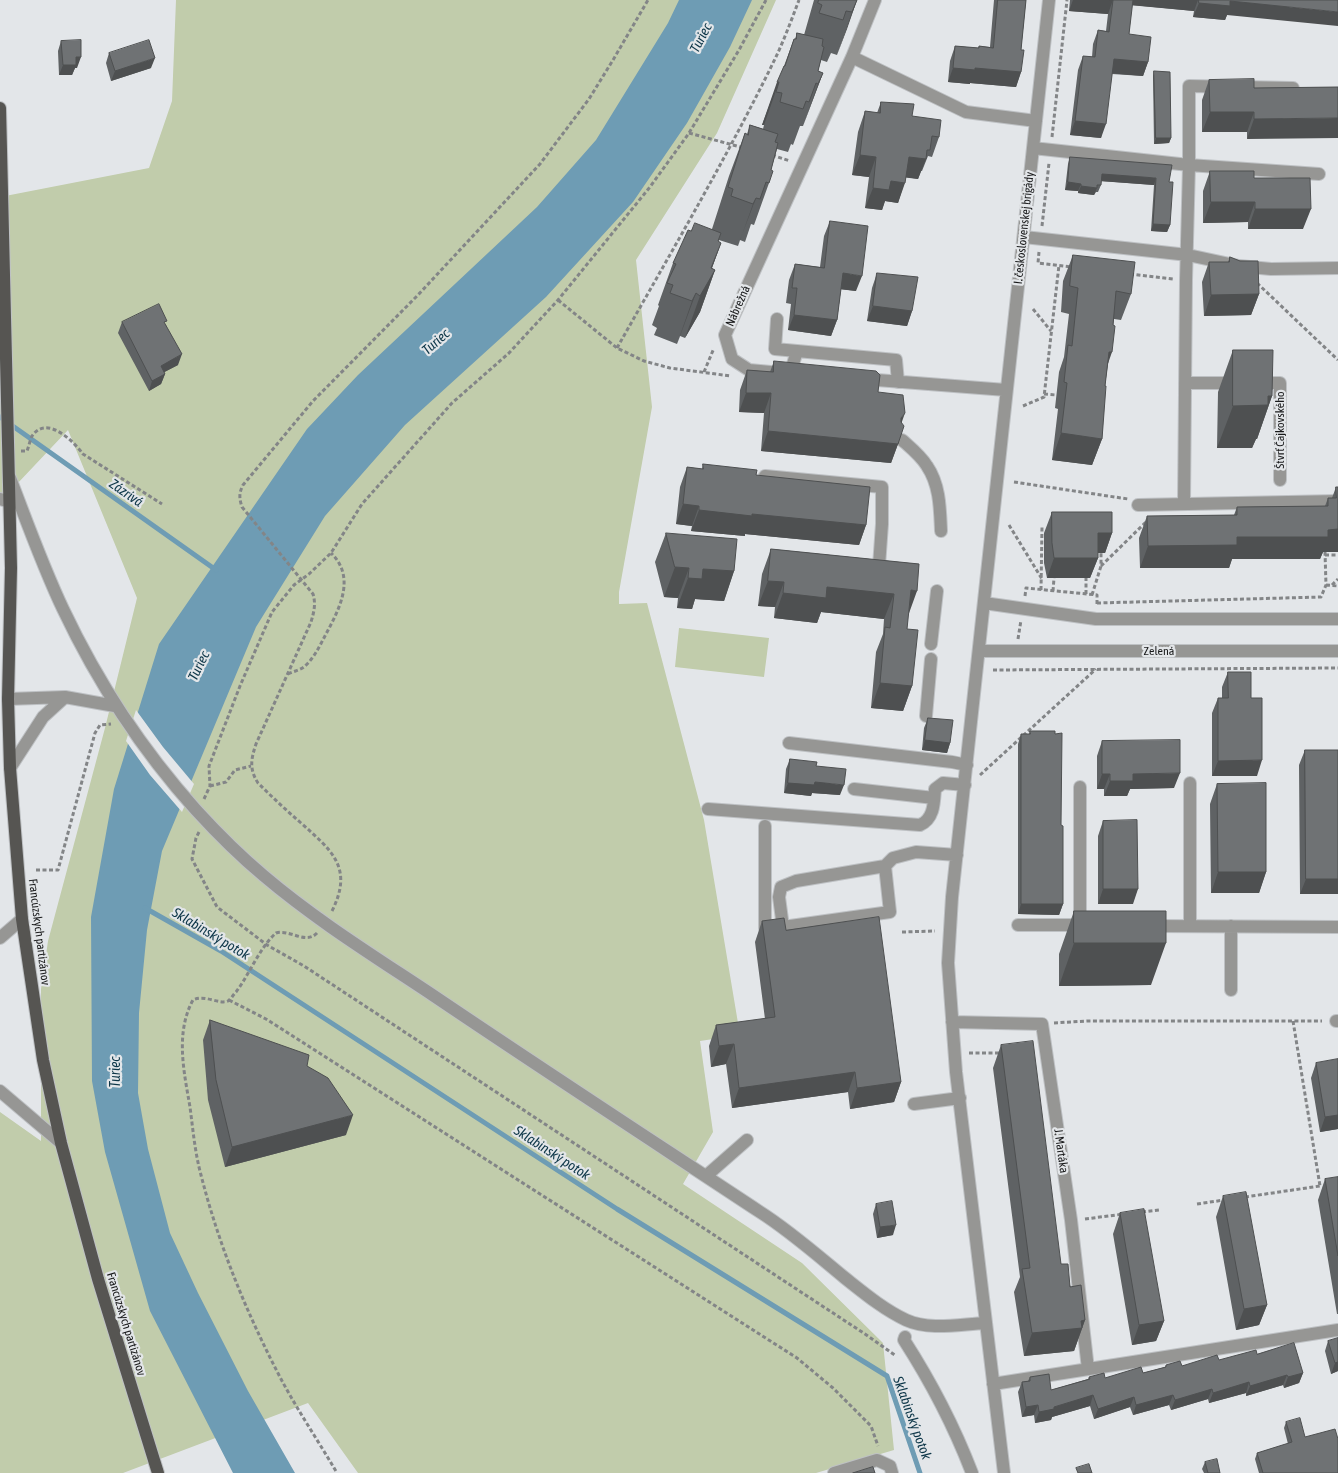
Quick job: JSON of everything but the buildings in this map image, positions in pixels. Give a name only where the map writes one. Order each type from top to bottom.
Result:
[{"type":"main road","name":"Francúzskych partizánov","points":[[0,108],[2,243],[10,477],[5,501],[11,568],[8,699],[10,768],[22,919],[43,1060],[61,1143],[98,1279],[158,1473]]},
{"type":"street","name":"Nábrežná","points":[[749,370],[732,359],[725,335],[852,56],[875,0]]},
{"type":"street","name":"I. československej brigády","points":[[1004,1473],[960,1098],[948,963],[957,855],[1049,0]]},
{"type":"street","points":[[852,56],[966,112],[1036,121]]},
{"type":"street","points":[[1184,504],[1189,86],[1308,88]]},
{"type":"street","points":[[1033,148],[1189,165],[1320,174]]},
{"type":"street","points":[[1024,237],[1188,255],[1239,266],[1271,269],[1338,268]]},
{"type":"street","points":[[777,320],[776,349],[896,360],[898,382]]},
{"type":"street","points":[[749,370],[795,374],[797,351]]},
{"type":"street","points":[[849,378],[1006,390]]},
{"type":"street","name":"Štvrť Čajkovského","points":[[1185,383],[1280,383],[1280,480]]},
{"type":"street","points":[[902,440],[927,466],[936,483],[941,531]]},
{"type":"street","points":[[765,476],[882,487],[879,566]]},
{"type":"street","points":[[10,477],[44,567],[62,608],[115,706],[120,722],[196,810],[263,876],[324,922],[515,1051],[774,1220],[890,1312],[922,1325],[939,1326],[986,1323]]},
{"type":"street","points":[[1138,505],[1338,501]]},
{"type":"street","points":[[931,644],[937,591]]},
{"type":"street","points":[[984,603],[1096,618],[1338,619]]},
{"type":"street","name":"Zelená","points":[[980,651],[1338,652]]},
{"type":"street","points":[[926,716],[931,659]]},
{"type":"street","points":[[8,699],[66,697],[115,706]]},
{"type":"street","points":[[10,768],[43,716],[66,697]]},
{"type":"street","points":[[789,743],[967,765]]},
{"type":"street","points":[[708,809],[920,825],[926,823],[931,816],[935,789],[943,783],[965,785]]},
{"type":"street","points":[[1190,783],[1190,926]]},
{"type":"street","points":[[1080,787],[1080,925]]},
{"type":"street","points":[[854,789],[934,798]]},
{"type":"street","points":[[765,826],[765,928]]},
{"type":"street","points":[[764,890],[781,887],[796,881],[885,866],[893,858],[916,852],[957,855]]},
{"type":"street","points":[[781,887],[779,898],[783,927],[890,912],[885,866]]},
{"type":"street","points":[[0,938],[22,919]]},
{"type":"street","points":[[1018,925],[1100,925]]},
{"type":"street","points":[[1140,926],[1338,927]]},
{"type":"street","points":[[1230,990],[1231,926]]},
{"type":"street","points":[[952,1022],[1042,1024]]},
{"type":"street","name":"J. Martáka","points":[[1042,1024],[1070,1220],[1088,1370]]},
{"type":"street","points":[[0,1091],[61,1143]]},
{"type":"street","points":[[914,1104],[960,1098]]},
{"type":"street","points":[[706,1176],[748,1140]]},
{"type":"street","points":[[993,1384],[1338,1330]]},
{"type":"street","points":[[905,1337],[904,1340],[925,1372],[947,1415],[972,1473]]},
{"type":"street","points":[[834,1473],[877,1460],[891,1469]]},
{"type":"path","points":[[330,913],[338,899],[341,883],[336,860],[321,840],[258,784],[253,776],[251,766],[251,758],[256,744],[311,622],[315,603],[313,594],[302,579],[242,507],[239,499],[240,492],[243,485],[313,401],[417,296],[540,164],[589,99],[648,0]]},
{"type":"path","points":[[204,799],[210,786],[209,766],[240,686],[272,612],[294,585],[331,553],[362,504],[452,403],[509,353],[558,300],[650,187],[689,132],[739,50],[766,0]]},
{"type":"path","points":[[616,348],[731,144],[774,62],[800,0]]},
{"type":"path","points":[[1067,0],[1038,263],[1079,268]]},
{"type":"path","points":[[689,132],[749,149]]},
{"type":"path","points":[[768,154],[774,156]]},
{"type":"path","points":[[1023,406],[1044,397],[1059,265]]},
{"type":"path","points":[[1239,266],[1338,360]]},
{"type":"path","points":[[1128,273],[1186,280]]},
{"type":"path","points":[[558,300],[616,348],[644,361],[670,368],[746,378],[749,370]]},
{"type":"path","points":[[1033,309],[1051,331]]},
{"type":"path","points":[[704,372],[718,338],[725,335]]},
{"type":"path","points":[[1044,394],[1056,395]]},
{"type":"path","points":[[9,451],[27,451],[32,436],[39,430],[49,428],[60,431],[76,444],[83,454],[162,504]]},
{"type":"path","points":[[1101,566],[1149,519]]},
{"type":"path","points":[[1009,525],[1042,579]]},
{"type":"path","points":[[1041,590],[1042,526]]},
{"type":"path","points":[[288,674],[304,667],[316,654],[339,609],[344,593],[343,570],[331,553]]},
{"type":"path","points":[[1092,595],[1101,566],[1101,553]]},
{"type":"path","points":[[1097,603],[1321,597],[1326,586],[1325,553],[1338,555]]},
{"type":"path","points":[[1053,591],[1054,578]]},
{"type":"path","points":[[1086,578],[1086,594]]},
{"type":"path","points":[[1332,586],[1338,579]]},
{"type":"path","points":[[1326,586],[1338,586]]},
{"type":"path","points":[[1024,602],[1026,588],[1097,595],[1096,610]]},
{"type":"path","points":[[1018,644],[1021,617]]},
{"type":"path","points":[[993,670],[1338,668]]},
{"type":"path","points":[[980,775],[1097,669]]},
{"type":"path","points":[[36,870],[58,870],[95,733],[100,725],[120,722]]},
{"type":"path","points":[[210,786],[226,782],[235,770],[251,766]]},
{"type":"path","points":[[196,838],[192,860],[217,907],[267,944],[304,966],[897,1356],[902,1357]]},
{"type":"path","points":[[902,932],[935,930]]},
{"type":"path","points":[[318,932],[314,936],[305,938],[280,932],[273,936],[229,1000],[225,1002],[202,997],[193,1000],[188,1011],[182,1046],[200,1173],[221,1243],[243,1302],[281,1379],[337,1473]]},
{"type":"path","points":[[229,1000],[266,1019],[797,1358],[833,1388],[871,1426],[881,1454],[877,1460]]},
{"type":"path","points":[[1042,1024],[1087,1021],[1337,1021]]},
{"type":"path","points":[[1294,1021],[1320,1186]]},
{"type":"path","points":[[968,1053],[1008,1053]]},
{"type":"path","points":[[1245,1197],[1329,1185]]},
{"type":"path","points":[[1198,1204],[1226,1200]]},
{"type":"path","points":[[1139,1212],[1159,1210]]},
{"type":"path","points":[[1070,1220],[1130,1213]]},
{"type":"green space","points":[[176,0],[776,0],[717,133],[636,260],[652,407],[619,592],[619,604],[647,603],[704,820],[740,1035],[700,1041],[713,1132],[683,1184],[802,1263],[883,1343],[894,1450],[816,1473],[358,1473],[308,1403],[123,1473],[0,1473],[0,1112],[41,1141],[41,989],[48,941],[105,728],[137,598],[68,430],[0,502],[0,197],[149,168],[172,101]]},
{"type":"green space","points":[[679,628],[769,638],[764,677],[675,667]]},
{"type":"water","name":"Turiec","points":[[679,0],[752,0],[730,47],[687,123],[633,202],[546,297],[405,425],[325,516],[256,627],[162,851],[147,930],[139,1013],[138,1093],[148,1149],[170,1233],[248,1391],[295,1473],[233,1473],[150,1311],[105,1152],[92,1081],[91,917],[114,789],[159,644],[307,429],[358,375],[537,207],[596,140],[668,23]]},
{"type":"pier","points":[[136,710],[163,747],[194,784],[182,812],[150,775],[126,741]]},
{"type":"waterway","name":"Zázrivá","points":[[0,417],[216,570]]},
{"type":"waterway","name":"Sklabinský potok","points":[[145,908],[221,951],[617,1209],[887,1376],[920,1473]]}]
